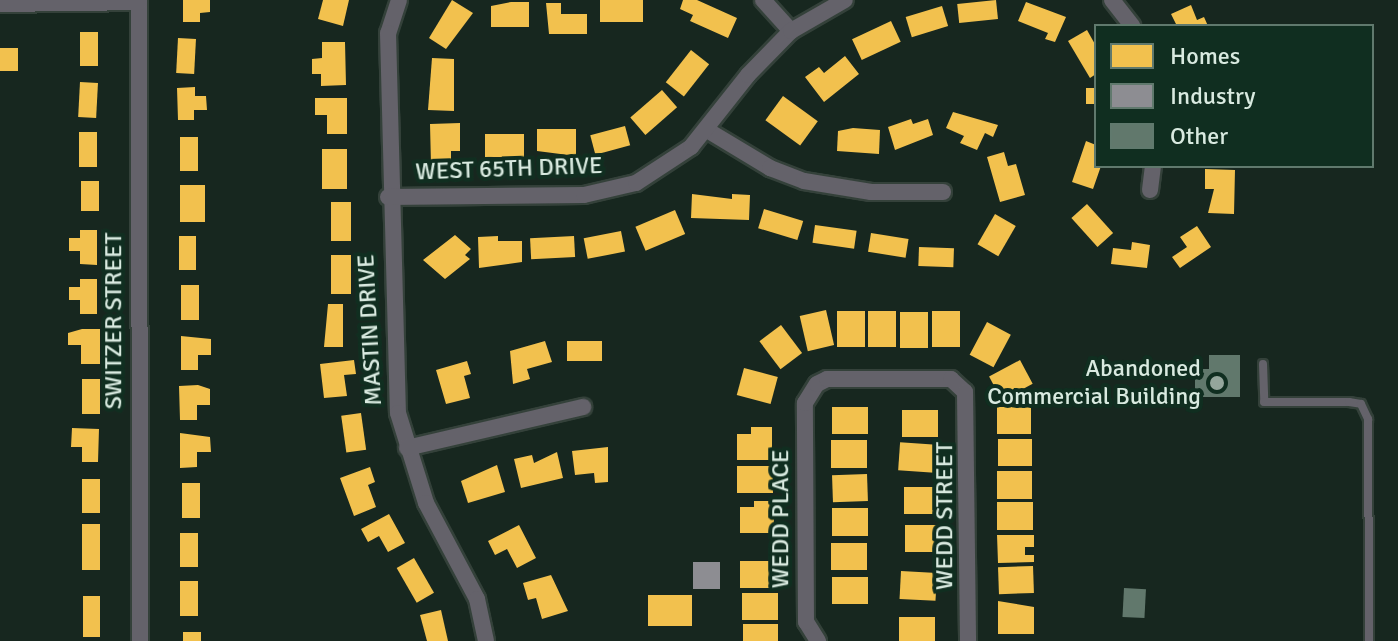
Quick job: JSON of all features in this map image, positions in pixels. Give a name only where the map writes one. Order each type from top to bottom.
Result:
[{"type":"street","points":[[763,0],[791,31]]},
{"type":"street","name":"WEST 65TH DRIVE","points":[[388,197],[598,193],[661,170],[707,130],[748,75],[791,31],[845,0]]},
{"type":"street","points":[[1112,0],[1130,24]]},
{"type":"street","points":[[0,4],[139,1]]},
{"type":"street","name":"SWITZER STREET","points":[[139,1],[140,641]]},
{"type":"street","name":"MASTIN DRIVE","points":[[398,1],[388,33],[388,197],[394,376],[407,448],[426,503],[477,599],[486,641]]},
{"type":"street","points":[[707,130],[770,168],[804,181],[871,192],[943,192]]},
{"type":"street","points":[[1150,190],[1153,168]]},
{"type":"street","name":"WEDD STREET","points":[[808,394],[827,379],[951,379],[965,392],[968,641]]},
{"type":"street","name":"WEDD PLACE","points":[[808,394],[806,622],[818,641]]},
{"type":"street","points":[[407,448],[583,407]]},
{"type":"lane","points":[[1263,364],[1264,402],[1349,402],[1361,404],[1368,419],[1369,641]]},
{"type":"building: Homes","points":[[183,0],[210,0],[210,12],[200,13],[200,22],[183,22]]},
{"type":"building: Homes","points":[[323,0],[349,0],[343,26],[318,19]]},
{"type":"building: Homes","points":[[452,0],[473,13],[446,49],[429,38]]},
{"type":"building: Homes","points":[[600,0],[643,0],[643,22],[600,22]]},
{"type":"building: Homes","points":[[683,0],[697,0],[737,18],[728,38],[690,21],[693,15],[680,9]]},
{"type":"building: Homes","points":[[996,0],[998,19],[959,23],[957,4]]},
{"type":"building: Homes","points":[[529,2],[529,27],[491,27],[491,6]]},
{"type":"building: Homes","points":[[1026,2],[1066,17],[1055,42],[1045,39],[1048,33],[1018,21]]},
{"type":"building: Homes","points":[[546,3],[561,3],[561,14],[587,14],[587,34],[549,34]]},
{"type":"building: Homes","points":[[1191,5],[1197,20],[1204,17],[1207,24],[1176,24],[1171,14]]},
{"type":"building: Homes","points":[[942,6],[948,26],[912,37],[906,17]]},
{"type":"building: Homes","points":[[891,21],[901,42],[862,60],[852,39]]},
{"type":"building: Homes","points":[[1087,30],[1094,42],[1094,75],[1090,78],[1068,41]]},
{"type":"building: Homes","points":[[80,32],[98,32],[98,66],[80,66]]},
{"type":"building: Homes","points":[[178,38],[196,39],[194,74],[176,73]]},
{"type":"building: Homes","points":[[322,42],[345,42],[346,85],[321,86],[321,74],[312,74],[312,59],[322,58]]},
{"type":"building: Homes","points":[[0,48],[18,48],[18,71],[0,71]]},
{"type":"building: Homes","points":[[691,50],[709,64],[684,96],[666,82]]},
{"type":"building: Homes","points":[[845,56],[859,74],[824,102],[805,77],[819,67],[824,73]]},
{"type":"building: Homes","points":[[432,58],[454,59],[454,111],[428,110]]},
{"type":"building: Homes","points":[[80,82],[98,83],[96,118],[78,117]]},
{"type":"building: Homes","points":[[195,87],[195,96],[206,96],[207,110],[194,110],[194,120],[178,120],[177,88]]},
{"type":"building: Homes","points":[[1086,88],[1094,88],[1094,104],[1086,104]]},
{"type":"building: Homes","points":[[662,90],[677,107],[645,135],[630,118]]},
{"type":"building: Homes","points":[[783,96],[818,121],[800,146],[765,120]]},
{"type":"building: Homes","points":[[315,98],[347,98],[347,134],[327,134],[327,115],[315,115]]},
{"type":"building: Homes","points":[[953,112],[998,125],[993,137],[985,133],[977,150],[960,143],[964,136],[946,128]]},
{"type":"building: Homes","points":[[911,119],[913,124],[928,119],[933,135],[895,150],[888,127]]},
{"type":"building: Homes","points":[[460,123],[460,151],[451,151],[451,164],[431,165],[430,124]]},
{"type":"building: Homes","points":[[625,126],[630,145],[595,155],[590,135]]},
{"type":"building: Homes","points":[[853,128],[880,130],[879,154],[837,151],[838,131]]},
{"type":"building: Homes","points":[[537,129],[576,129],[576,156],[537,151]]},
{"type":"building: Homes","points":[[79,132],[97,132],[97,167],[79,167]]},
{"type":"building: Homes","points":[[485,134],[524,134],[524,157],[485,157]]},
{"type":"building: Homes","points":[[180,137],[198,137],[198,171],[180,171]]},
{"type":"building: Homes","points":[[1086,141],[1094,144],[1094,168],[1100,168],[1093,189],[1072,182]]},
{"type":"building: Homes","points":[[322,149],[347,149],[347,189],[322,189]]},
{"type":"building: Homes","points":[[1004,152],[1008,166],[1016,164],[1025,195],[1000,202],[987,157]]},
{"type":"building: Homes","points":[[1205,169],[1235,170],[1234,214],[1208,213],[1214,189],[1205,189]]},
{"type":"building: Homes","points":[[81,181],[99,181],[99,211],[81,211]]},
{"type":"building: Homes","points":[[180,185],[205,185],[205,222],[180,222]]},
{"type":"building: Homes","points":[[692,194],[732,199],[732,194],[750,195],[749,220],[691,218]]},
{"type":"building: Homes","points":[[331,202],[351,202],[351,241],[331,241]]},
{"type":"building: Homes","points":[[1087,204],[1113,233],[1097,247],[1071,218]]},
{"type":"building: Homes","points":[[764,209],[803,221],[797,240],[758,228]]},
{"type":"building: Homes","points":[[675,210],[685,234],[646,251],[635,227]]},
{"type":"building: Homes","points":[[995,214],[1016,226],[998,256],[978,244]]},
{"type":"building: Homes","points":[[815,225],[857,231],[854,249],[812,243]]},
{"type":"building: Homes","points":[[1197,226],[1211,247],[1180,268],[1172,257],[1187,247],[1180,237]]},
{"type":"building: Homes","points":[[80,230],[97,230],[97,265],[80,264],[80,251],[69,251],[69,238],[80,238]]},
{"type":"building: Homes","points":[[621,231],[625,252],[588,259],[584,238]]},
{"type":"building: Homes","points":[[871,233],[909,239],[906,258],[868,252]]},
{"type":"building: Homes","points":[[455,235],[471,249],[465,255],[470,259],[445,279],[423,260]]},
{"type":"building: Homes","points":[[179,236],[196,236],[196,270],[179,270]]},
{"type":"building: Homes","points":[[498,236],[498,241],[522,241],[522,262],[479,268],[478,237]]},
{"type":"building: Homes","points":[[574,236],[575,257],[531,259],[530,238]]},
{"type":"building: Homes","points":[[1132,242],[1150,245],[1147,268],[1111,264],[1113,248],[1131,250]]},
{"type":"building: Homes","points":[[919,247],[954,248],[953,267],[918,266]]},
{"type":"building: Homes","points":[[331,255],[351,255],[351,294],[331,294]]},
{"type":"building: Homes","points":[[80,279],[97,279],[97,314],[80,314],[80,300],[69,300],[69,287],[80,287]]},
{"type":"building: Homes","points":[[181,285],[199,285],[199,320],[181,320]]},
{"type":"building: Homes","points":[[328,304],[343,304],[343,347],[324,347]]},
{"type":"building: Homes","points":[[826,310],[834,345],[808,351],[800,316]]},
{"type":"building: Homes","points":[[837,311],[865,311],[865,347],[837,347]]},
{"type":"building: Homes","points":[[868,311],[896,311],[896,347],[868,347]]},
{"type":"building: Homes","points":[[932,311],[960,311],[960,347],[932,347]]},
{"type":"building: Homes","points":[[900,312],[928,312],[928,348],[900,348]]},
{"type":"building: Homes","points":[[987,322],[1011,335],[993,367],[970,355]]},
{"type":"building: Homes","points":[[781,325],[802,353],[781,369],[759,341]]},
{"type":"building: Homes","points":[[100,329],[100,364],[81,364],[81,345],[68,345],[68,333]]},
{"type":"building: Homes","points":[[181,336],[211,339],[211,355],[198,355],[198,370],[181,370]]},
{"type":"building: Homes","points":[[545,341],[552,362],[527,369],[530,379],[513,384],[510,351]]},
{"type":"building: Homes","points":[[567,341],[602,341],[602,361],[567,361]]},
{"type":"building: Homes","points":[[354,360],[356,374],[344,375],[347,396],[324,398],[320,364]]},
{"type":"building: Homes","points":[[1020,360],[1033,384],[1002,400],[989,376]]},
{"type":"building: Homes","points":[[467,361],[471,374],[464,376],[470,398],[446,404],[436,370]]},
{"type":"building: Homes","points":[[744,368],[778,377],[771,404],[737,395]]},
{"type":"building: Homes","points":[[82,379],[100,379],[100,414],[82,414]]},
{"type":"building: Homes","points":[[198,385],[210,389],[210,405],[197,405],[197,420],[180,420],[179,386]]},
{"type":"building: Homes","points":[[832,407],[868,407],[868,434],[832,434]]},
{"type":"building: Homes","points":[[997,407],[1031,407],[1031,434],[997,434]]},
{"type":"building: Homes","points":[[902,410],[938,410],[938,437],[902,437]]},
{"type":"building: Homes","points":[[361,413],[366,450],[346,452],[341,416]]},
{"type":"building: Homes","points":[[751,427],[772,427],[772,460],[737,460],[737,434],[751,434]]},
{"type":"building: Homes","points":[[72,428],[99,429],[98,462],[82,462],[82,447],[71,447]]},
{"type":"building: Homes","points":[[180,433],[210,437],[211,452],[197,452],[197,467],[180,468]]},
{"type":"building: Homes","points":[[998,439],[1032,439],[1032,466],[998,466]]},
{"type":"building: Homes","points":[[831,440],[867,440],[867,468],[831,468]]},
{"type":"building: Homes","points":[[900,442],[940,445],[938,473],[898,470]]},
{"type":"building: Homes","points":[[608,447],[608,482],[595,483],[594,473],[575,475],[572,451]]},
{"type":"building: Homes","points":[[557,452],[563,478],[521,488],[514,459],[532,455],[534,463]]},
{"type":"building: Homes","points":[[497,465],[505,492],[468,503],[461,481]]},
{"type":"building: Homes","points":[[737,466],[773,466],[773,493],[737,493]]},
{"type":"building: Homes","points":[[370,467],[375,482],[368,485],[376,507],[354,516],[340,478]]},
{"type":"building: Homes","points":[[997,471],[1032,471],[1032,499],[997,499]]},
{"type":"building: Homes","points":[[867,474],[868,501],[833,502],[832,475]]},
{"type":"building: Homes","points":[[82,479],[100,479],[100,513],[82,513]]},
{"type":"building: Homes","points":[[182,483],[200,483],[200,518],[182,518]]},
{"type":"building: Homes","points":[[904,487],[940,487],[940,514],[904,514]]},
{"type":"building: Homes","points":[[754,501],[774,501],[774,533],[740,533],[740,507],[754,507]]},
{"type":"building: Homes","points":[[997,502],[1033,502],[1033,530],[997,530]]},
{"type":"building: Homes","points":[[832,508],[868,508],[868,536],[832,536]]},
{"type":"building: Homes","points":[[389,514],[405,543],[388,552],[379,536],[368,542],[361,529]]},
{"type":"building: Homes","points":[[82,524],[100,524],[100,570],[82,570]]},
{"type":"building: Homes","points":[[519,525],[536,558],[517,568],[507,549],[495,555],[488,541]]},
{"type":"building: Homes","points":[[905,525],[941,525],[941,552],[905,552]]},
{"type":"building: Homes","points":[[180,533],[198,533],[198,567],[180,567]]},
{"type":"building: Homes","points":[[997,535],[1034,535],[1034,547],[1025,547],[1025,555],[1034,555],[1034,562],[998,563]]},
{"type":"building: Homes","points":[[831,543],[867,543],[867,570],[831,570]]},
{"type":"building: Homes","points":[[414,558],[434,593],[417,603],[397,568]]},
{"type":"building: Homes","points":[[740,561],[776,561],[776,588],[740,588]]},
{"type":"building: Homes","points":[[1033,566],[1034,593],[999,594],[998,567]]},
{"type":"building: Homes","points":[[901,571],[937,573],[935,601],[900,599]]},
{"type":"building: Homes","points":[[551,575],[568,611],[542,619],[536,598],[528,600],[523,583]]},
{"type":"building: Homes","points":[[832,577],[868,577],[868,604],[832,604]]},
{"type":"building: Homes","points":[[180,581],[198,581],[198,616],[180,616]]},
{"type":"building: Homes","points":[[742,593],[778,593],[778,620],[742,620]]},
{"type":"building: Homes","points":[[648,595],[692,595],[692,626],[648,626]]},
{"type":"building: Homes","points":[[83,596],[100,596],[100,637],[83,637]]},
{"type":"building: Homes","points":[[998,601],[1034,607],[1034,634],[998,634]]},
{"type":"building: Homes","points":[[441,610],[448,641],[427,641],[420,615]]},
{"type":"building: Homes","points":[[899,617],[935,617],[935,641],[899,641]]},
{"type":"building: Homes","points":[[743,624],[778,624],[778,641],[743,641]]},
{"type":"building: Homes","points":[[183,632],[201,632],[201,641],[183,641]]},
{"type":"building: Industry","points":[[693,562],[720,562],[720,589],[693,589]]},
{"type":"building: Other","name":"Abandoned Commercial Building","points":[[1209,355],[1240,355],[1240,397],[1195,397],[1195,369],[1209,369]]},
{"type":"building: Other","points":[[1124,588],[1146,589],[1144,618],[1122,617]]},
{"type":"place","name":"Abandoned Commercial Building","points":[[1217,383]]}]
